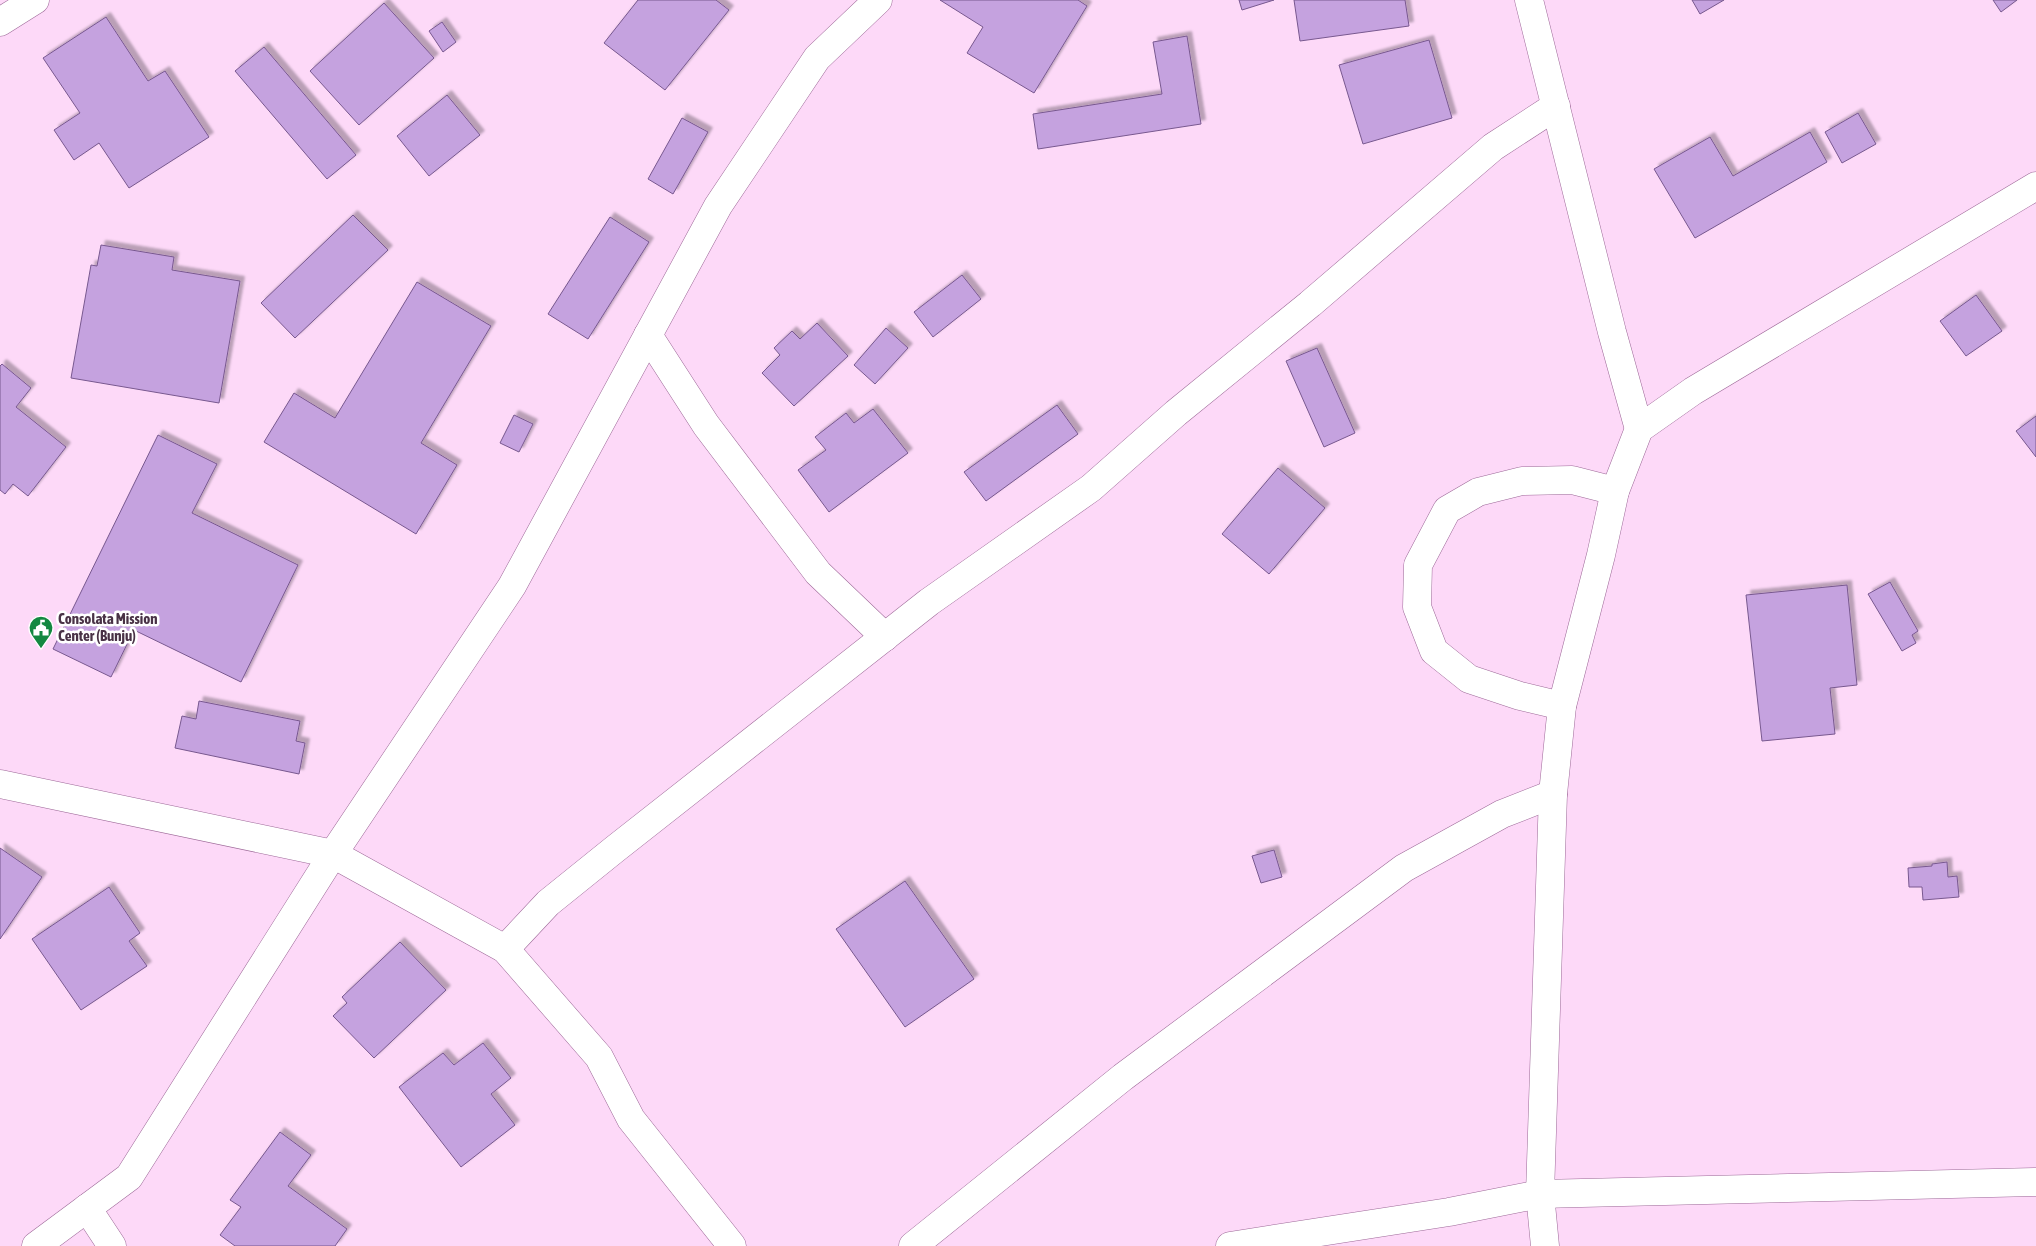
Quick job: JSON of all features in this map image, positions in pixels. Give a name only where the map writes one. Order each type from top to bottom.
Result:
[{"type":"street","points":[[0,22],[35,0]]},
{"type":"street","points":[[36,1246],[129,1177],[334,854],[512,586],[718,206],[817,58],[878,0]]},
{"type":"street","points":[[1530,0],[1612,332],[1639,429]]},
{"type":"street","points":[[505,949],[548,902],[929,602],[1091,488],[1176,412],[1310,304],[1493,147],[1556,106]]},
{"type":"street","points":[[1544,1246],[1540,1194],[1553,794],[1562,706],[1601,555],[1615,491],[1639,429],[1693,391],[2036,186]]},
{"type":"street","points":[[648,335],[706,425],[818,573],[885,637]]},
{"type":"street","points":[[1562,706],[1520,696],[1470,679],[1434,651],[1417,607],[1418,565],[1447,510],[1478,492],[1522,481],[1562,480],[1572,480],[1615,491]]},
{"type":"street","points":[[0,784],[334,854],[505,949],[598,1057],[631,1119],[732,1246]]},
{"type":"street","points":[[913,1246],[1123,1077],[1404,868],[1502,814],[1553,794]]},
{"type":"street","points":[[1230,1246],[1449,1212],[1540,1194],[2036,1182]]},
{"type":"street","points":[[87,1208],[112,1246]]},
{"type":"building","points":[[638,0],[716,0],[729,10],[665,90],[604,43]]},
{"type":"building","points":[[940,0],[1078,0],[1087,6],[1034,93],[967,53],[983,27]]},
{"type":"building","points":[[1239,0],[1274,0],[1242,10]]},
{"type":"building","points":[[1294,0],[1405,0],[1409,26],[1300,41]]},
{"type":"building","points":[[1692,0],[1724,0],[1700,14]]},
{"type":"building","points":[[1993,0],[2017,0],[2001,12]]},
{"type":"building","points":[[384,3],[434,58],[359,125],[310,71]]},
{"type":"building","points":[[106,17],[148,81],[165,71],[209,137],[129,188],[99,143],[74,160],[54,130],[80,113],[43,58]]},
{"type":"building","points":[[442,22],[456,42],[443,52],[429,31]]},
{"type":"building","points":[[1187,36],[1201,124],[1038,149],[1033,114],[1162,94],[1153,42]]},
{"type":"building","points":[[1429,40],[1452,118],[1363,144],[1339,65]]},
{"type":"building","points":[[264,47],[356,155],[327,179],[235,71]]},
{"type":"building","points":[[447,95],[480,135],[429,176],[397,136]]},
{"type":"building","points":[[1858,113],[1876,144],[1842,163],[1825,132]]},
{"type":"building","points":[[682,118],[708,132],[673,194],[648,179]]},
{"type":"building","points":[[1810,132],[1827,162],[1695,238],[1654,169],[1710,137],[1733,176]]},
{"type":"building","points":[[353,215],[388,250],[295,338],[261,303]]},
{"type":"building","points":[[610,217],[649,242],[588,339],[548,314]]},
{"type":"building","points":[[101,245],[174,257],[172,270],[240,281],[219,403],[71,378],[91,265],[97,266]]},
{"type":"building","points":[[962,275],[981,299],[933,337],[914,312]]},
{"type":"building","points":[[417,282],[491,326],[421,443],[457,465],[416,534],[264,442],[294,393],[335,418]]},
{"type":"building","points":[[1976,295],[2002,331],[1966,356],[1940,321]]},
{"type":"building","points":[[817,323],[848,356],[794,406],[762,373],[780,355],[774,348],[792,331],[800,339]]},
{"type":"building","points":[[886,328],[908,348],[875,384],[854,365]]},
{"type":"building","points":[[1317,348],[1355,433],[1324,447],[1286,361]]},
{"type":"building","points":[[2,364],[31,388],[16,407],[66,447],[28,496],[13,484],[5,494],[0,490],[0,366]]},
{"type":"building","points":[[1057,405],[1078,434],[986,501],[964,472]]},
{"type":"building","points":[[873,409],[908,453],[829,512],[798,470],[826,450],[815,437],[846,413],[854,423]]},
{"type":"building","points":[[514,415],[533,424],[519,452],[500,443]]},
{"type":"building","points":[[2036,416],[2036,457],[2016,431]]},
{"type":"building","points":[[158,435],[217,464],[192,513],[298,565],[241,682],[134,630],[111,677],[53,649]]},
{"type":"building","points":[[1278,468],[1325,508],[1269,574],[1222,534]]},
{"type":"building","points":[[1890,582],[1918,631],[1912,635],[1916,643],[1902,651],[1868,594]]},
{"type":"building","points":[[1847,585],[1857,685],[1830,688],[1835,734],[1762,741],[1746,595]]},
{"type":"building","points":[[199,701],[300,721],[296,741],[305,743],[299,774],[175,748],[182,716],[196,719]]},
{"type":"building","points":[[0,848],[42,877],[0,939]]},
{"type":"building","points":[[1274,850],[1282,877],[1261,883],[1252,856]]},
{"type":"building","points":[[1947,862],[1948,877],[1957,876],[1959,897],[1923,900],[1922,887],[1909,887],[1908,868],[1932,866],[1932,864]]},
{"type":"building","points":[[905,881],[974,979],[905,1027],[836,929]]},
{"type":"building","points":[[109,887],[140,933],[129,941],[147,966],[81,1010],[32,939]]},
{"type":"building","points":[[400,942],[446,990],[374,1058],[333,1016],[347,1003],[342,997]]},
{"type":"building","points":[[483,1043],[511,1078],[491,1094],[515,1125],[461,1167],[399,1087],[443,1053],[454,1065]]},
{"type":"building","points":[[280,1132],[311,1155],[288,1186],[347,1229],[335,1246],[235,1246],[220,1235],[241,1207],[230,1200]]},
{"type":"place","name":"Consolata Mission Center (Bunju)","points":[[41,649]]}]
